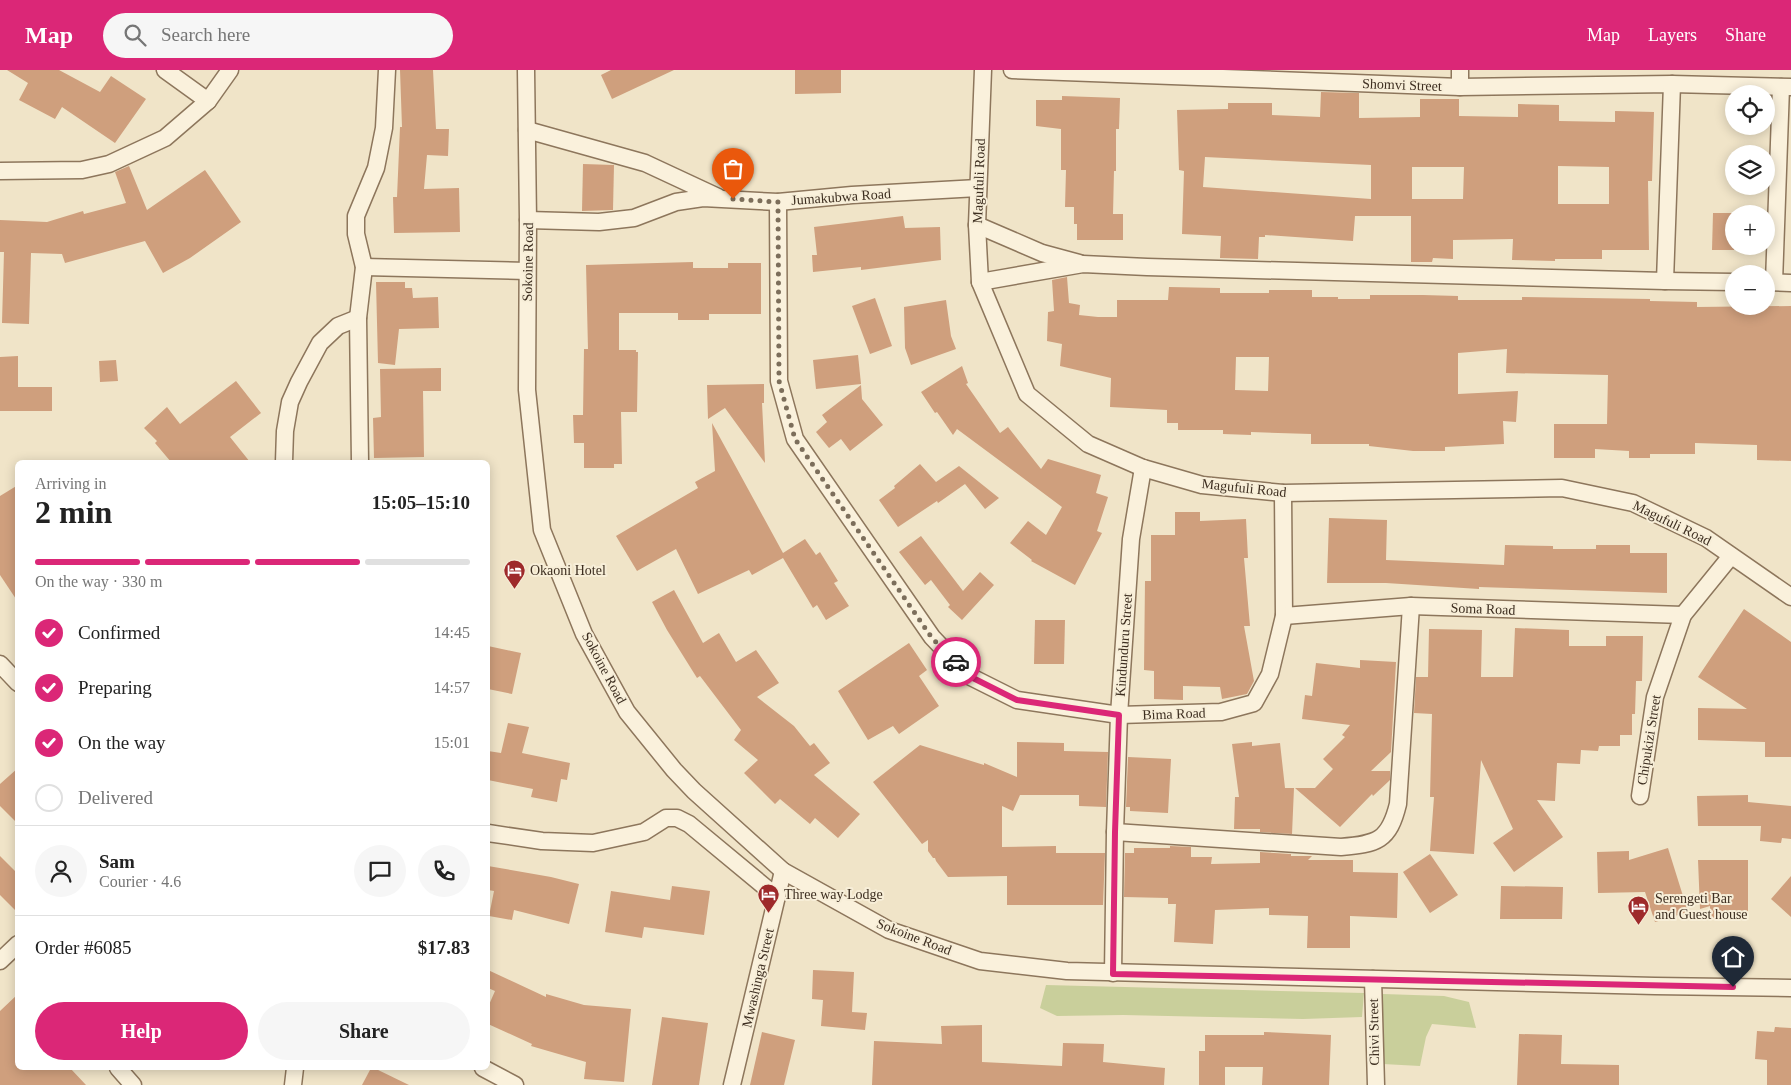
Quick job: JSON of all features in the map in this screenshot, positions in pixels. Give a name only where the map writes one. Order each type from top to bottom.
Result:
[{"type":"street","points":[[165,70],[208,101]]},
{"type":"street","points":[[0,171],[82,170],[109,164],[164,138],[208,101],[230,70]]},
{"type":"street","points":[[360,460],[358,318],[364,268],[356,234],[356,216],[376,168],[384,128],[386,70]]},
{"type":"street","name":"Sokoine Road","points":[[526,70],[528,220],[527,390],[542,530],[584,634],[627,712],[674,770],[694,791],[783,871],[889,930],[980,961],[1113,974],[1791,988]]},
{"type":"street","name":"Magufuli Road","points":[[983,70],[977,225],[980,282],[1027,394],[1088,444],[1143,468],[1202,485],[1283,493],[1562,488],[1633,502],[1706,538],[1791,597]]},
{"type":"street","name":"Shomvi Street","points":[[1012,70],[1460,87],[1672,84],[1786,87]]},
{"type":"street","points":[[1460,70],[1460,87]]},
{"type":"street","points":[[1665,282],[1672,84]]},
{"type":"street","points":[[1771,265],[1786,87]]},
{"type":"street","points":[[527,130],[645,163],[722,199]]},
{"type":"street","name":"Jumakubwa Road","points":[[528,220],[599,222],[634,218],[676,202],[703,198],[778,202],[852,195],[978,188]]},
{"type":"street","name":"Bima Road","points":[[778,202],[779,381],[795,439],[932,638],[969,676],[1017,700],[1119,715],[1221,712],[1254,703],[1270,674],[1284,616],[1283,493]]},
{"type":"street","points":[[977,225],[1042,253],[1083,264],[1147,268],[1725,282]]},
{"type":"street","points":[[980,282],[1083,264]]},
{"type":"street","points":[[364,268],[528,271]]},
{"type":"street","points":[[1775,282],[1791,283]]},
{"type":"street","points":[[284,460],[285,431],[290,402],[299,382],[320,343],[338,326],[358,318]]},
{"type":"street","name":"Kindunduru Street","points":[[1113,974],[1119,715],[1131,539],[1143,468]]},
{"type":"street","name":"Chipukizi Street","points":[[1640,796],[1655,697],[1683,615],[1731,556]]},
{"type":"street","points":[[1115,832],[1341,847],[1365,845],[1385,836],[1393,822],[1398,804],[1411,606]]},
{"type":"street","name":"Soma Road","points":[[1284,616],[1411,606],[1683,615]]},
{"type":"street","points":[[0,664],[15,679]]},
{"type":"street","points":[[490,833],[542,841],[593,843],[644,832],[666,818],[677,818],[689,824],[777,897]]},
{"type":"street","name":"Mwashinga Street","points":[[732,1085],[783,871]]},
{"type":"street","points":[[0,961],[15,949]]},
{"type":"street","name":"Chivi Street","points":[[1373,979],[1376,1085]]},
{"type":"street","points":[[120,1070],[133,1085]]},
{"type":"street","points":[[293,1085],[295,1070]]},
{"type":"street","points":[[487,1070],[515,1085]]},
{"type":"green space","points":[[1046,985],[1364,993],[1362,1017],[1303,1019],[1123,1015],[1057,1016],[1040,1008]]},
{"type":"green space","points":[[1383,994],[1444,996],[1469,1002],[1476,1028],[1432,1024],[1426,1037],[1420,1066],[1383,1064]]},
{"type":"building","points":[[7,70],[59,70],[100,92],[111,76],[146,99],[115,143],[62,107],[55,119],[19,100],[28,83]]},
{"type":"building","points":[[400,70],[433,70],[436,129],[449,129],[448,156],[427,155],[424,189],[459,188],[460,232],[394,233],[393,197],[397,197],[400,127],[402,127]]},
{"type":"building","points":[[611,70],[674,70],[612,99],[601,75]]},
{"type":"building","points":[[795,70],[841,70],[841,93],[795,94]]},
{"type":"building","points":[[1321,92],[1359,93],[1359,118],[1420,117],[1420,99],[1459,99],[1459,116],[1518,117],[1518,104],[1559,105],[1559,121],[1615,122],[1615,111],[1654,112],[1652,181],[1648,181],[1649,250],[1602,250],[1602,259],[1512,260],[1513,239],[1453,240],[1453,259],[1433,258],[1432,262],[1411,262],[1411,216],[1355,216],[1353,241],[1265,235],[1265,237],[1259,237],[1258,259],[1220,258],[1221,236],[1182,234],[1184,171],[1179,170],[1177,110],[1228,109],[1228,103],[1272,103],[1272,115],[1320,117]],"holes":[[[1205,157],[1371,165],[1371,199],[1203,187]],[[1558,166],[1609,167],[1609,204],[1558,204]],[[1412,167],[1464,167],[1463,199],[1412,199]]]},
{"type":"building","points":[[1062,96],[1120,98],[1119,129],[1116,129],[1113,214],[1123,214],[1123,240],[1077,240],[1077,224],[1074,224],[1074,207],[1065,207],[1066,170],[1061,170],[1061,129],[1036,126],[1036,100],[1062,100]]},
{"type":"building","points":[[583,164],[614,165],[613,210],[582,211]]},
{"type":"building","points":[[129,166],[147,210],[205,170],[241,222],[190,258],[163,273],[145,241],[65,263],[62,254],[31,253],[29,324],[2,323],[4,252],[0,252],[0,220],[47,222],[83,211],[84,214],[126,203],[115,172]]},
{"type":"building","points":[[1713,213],[1725,213],[1725,250],[1712,250]]},
{"type":"building","points":[[903,216],[905,228],[940,227],[941,260],[861,270],[861,267],[813,272],[812,255],[817,255],[814,227]]},
{"type":"building","points":[[693,262],[693,268],[728,268],[728,263],[761,263],[761,314],[709,314],[709,320],[678,320],[678,313],[619,313],[619,350],[636,350],[638,352],[637,412],[621,412],[622,464],[614,464],[614,468],[584,468],[584,443],[574,443],[573,415],[583,415],[584,349],[588,349],[586,265]]},
{"type":"building","points":[[1067,277],[1069,303],[1080,305],[1079,315],[1098,317],[1117,317],[1117,300],[1168,300],[1169,287],[1220,288],[1220,293],[1269,293],[1269,290],[1312,290],[1312,297],[1338,297],[1338,299],[1370,299],[1370,295],[1423,295],[1458,296],[1458,300],[1522,300],[1522,297],[1650,299],[1650,301],[1697,302],[1697,307],[1725,307],[1725,315],[1775,315],[1775,306],[1791,306],[1791,461],[1757,460],[1757,445],[1695,443],[1695,454],[1650,454],[1650,458],[1629,458],[1629,451],[1595,449],[1595,458],[1554,458],[1554,424],[1607,424],[1608,375],[1506,373],[1507,349],[1458,353],[1458,394],[1518,391],[1516,422],[1503,421],[1504,444],[1445,447],[1445,451],[1413,451],[1369,446],[1369,444],[1311,444],[1311,434],[1251,432],[1251,435],[1223,434],[1223,430],[1178,430],[1178,423],[1167,423],[1167,410],[1110,407],[1111,378],[1060,366],[1062,344],[1047,341],[1048,312],[1054,311],[1052,280]],"holes":[[[1236,357],[1269,357],[1268,391],[1235,390]]]},
{"type":"building","points":[[376,282],[405,282],[405,288],[412,288],[413,298],[438,297],[439,328],[399,329],[395,365],[378,363]]},
{"type":"building","points":[[875,298],[892,346],[870,354],[852,306]]},
{"type":"building","points":[[946,300],[951,336],[956,349],[911,365],[905,348],[904,307]]},
{"type":"building","points":[[858,355],[861,384],[816,389],[813,360]]},
{"type":"building","points":[[18,356],[18,387],[52,387],[52,411],[0,411],[0,357]]},
{"type":"building","points":[[116,360],[118,381],[100,382],[99,361]]},
{"type":"building","points":[[962,366],[968,383],[966,384],[1000,433],[1008,427],[1041,469],[1048,459],[1101,475],[1096,493],[1108,497],[1097,531],[1102,533],[1075,585],[1031,561],[1010,543],[1028,521],[1046,535],[1062,507],[957,429],[953,435],[921,392]]},
{"type":"building","points":[[441,368],[441,391],[423,391],[424,457],[374,458],[373,418],[381,417],[380,369]]},
{"type":"building","points":[[236,381],[261,413],[230,437],[248,460],[169,460],[155,443],[157,441],[144,428],[167,407],[180,424]]},
{"type":"building","points":[[764,384],[764,403],[762,403],[765,463],[725,408],[708,419],[707,385]]},
{"type":"building","points":[[861,385],[862,399],[883,425],[850,451],[841,439],[829,448],[816,432],[827,422],[822,415]]},
{"type":"building","points":[[712,423],[783,553],[805,539],[816,555],[820,552],[838,581],[834,583],[849,606],[826,620],[817,605],[813,608],[783,558],[752,575],[749,570],[698,594],[676,549],[637,571],[616,536],[698,488],[695,482],[715,471]]},
{"type":"building","points":[[920,464],[936,482],[959,466],[999,498],[985,509],[965,484],[898,527],[879,500],[895,488],[894,486]]},
{"type":"building","points":[[15,487],[15,598],[0,575],[0,496]]},
{"type":"building","points":[[1175,512],[1200,512],[1200,521],[1246,519],[1248,558],[1244,558],[1250,626],[1244,626],[1254,681],[1247,694],[1222,699],[1220,687],[1183,686],[1183,700],[1154,699],[1154,671],[1144,670],[1145,581],[1151,581],[1151,535],[1175,535]]},
{"type":"building","points":[[1329,518],[1387,520],[1386,560],[1504,565],[1505,545],[1553,546],[1553,549],[1596,549],[1596,545],[1630,545],[1630,553],[1667,553],[1667,593],[1479,587],[1479,589],[1386,583],[1327,583]]},
{"type":"building","points":[[921,536],[963,591],[980,572],[994,585],[962,620],[948,607],[950,605],[931,580],[925,585],[899,552]]},
{"type":"building","points":[[674,590],[703,643],[719,633],[736,662],[756,650],[779,683],[757,697],[794,726],[810,746],[814,743],[830,763],[814,775],[860,814],[838,838],[815,818],[810,824],[780,799],[775,804],[744,773],[758,760],[734,740],[741,730],[700,676],[697,678],[652,602]]},
{"type":"building","points":[[1744,609],[1791,642],[1791,757],[1765,757],[1765,742],[1698,740],[1698,708],[1747,709],[1698,677]]},
{"type":"building","points":[[1035,620],[1065,620],[1064,664],[1034,664]]},
{"type":"building","points":[[1515,628],[1569,630],[1569,646],[1606,646],[1606,636],[1643,636],[1642,681],[1636,681],[1635,714],[1632,714],[1632,735],[1620,735],[1620,746],[1599,746],[1598,751],[1581,750],[1580,764],[1557,763],[1555,801],[1537,800],[1563,837],[1514,872],[1493,843],[1513,829],[1481,760],[1474,854],[1430,851],[1434,797],[1430,797],[1432,714],[1414,713],[1416,677],[1428,677],[1429,629],[1482,630],[1481,677],[1513,677]]},
{"type":"building","points":[[909,643],[927,670],[919,676],[939,706],[899,734],[893,726],[868,740],[838,691]]},
{"type":"building","points":[[490,646],[521,653],[512,694],[490,689]]},
{"type":"building","points":[[1360,660],[1396,662],[1391,752],[1371,771],[1390,771],[1390,780],[1373,796],[1372,794],[1340,827],[1295,788],[1315,788],[1333,769],[1323,759],[1345,737],[1342,735],[1350,725],[1302,719],[1305,695],[1312,696],[1316,663],[1360,668]]},
{"type":"building","points":[[508,723],[529,727],[522,753],[570,763],[567,780],[561,779],[557,802],[531,797],[533,789],[490,780],[490,751],[501,753]]},
{"type":"building","points":[[1017,742],[1064,743],[1064,751],[1108,752],[1106,807],[1079,806],[1079,795],[1020,795],[1013,811],[1002,806],[1002,847],[1056,846],[1056,853],[1105,853],[1103,905],[1007,905],[1007,876],[948,877],[928,851],[928,840],[922,844],[873,782],[920,745],[984,765],[984,763],[1017,777]]},
{"type":"building","points":[[1252,742],[1252,746],[1280,743],[1285,788],[1294,788],[1292,834],[1260,832],[1260,829],[1234,829],[1235,797],[1239,797],[1232,744]]},
{"type":"building","points":[[1128,757],[1171,759],[1168,813],[1130,811],[1130,807],[1126,807]]},
{"type":"building","points":[[15,771],[15,821],[0,806],[0,784]]},
{"type":"building","points":[[1748,795],[1748,802],[1791,806],[1791,839],[1782,838],[1781,843],[1760,841],[1761,826],[1698,826],[1697,796]]},
{"type":"building","points":[[1170,846],[1191,847],[1191,857],[1212,857],[1211,864],[1260,863],[1260,852],[1291,854],[1291,856],[1312,856],[1308,860],[1353,860],[1353,872],[1398,873],[1397,918],[1350,916],[1350,948],[1307,948],[1308,916],[1269,915],[1269,908],[1215,910],[1213,944],[1174,942],[1176,904],[1168,904],[1168,898],[1124,897],[1125,853],[1134,853],[1134,848],[1170,848]]},
{"type":"building","points":[[1668,848],[1688,912],[1655,922],[1645,892],[1598,893],[1597,852],[1629,851],[1629,860]]},
{"type":"building","points":[[1430,854],[1458,895],[1430,913],[1403,872]]},
{"type":"building","points":[[0,856],[15,871],[15,910],[0,895]]},
{"type":"building","points":[[1698,860],[1748,860],[1748,918],[1710,918],[1710,906],[1700,909]]},
{"type":"building","points":[[490,866],[579,884],[569,924],[514,910],[512,920],[490,916],[494,891],[490,890]]},
{"type":"building","points":[[1791,876],[1791,917],[1771,899]]},
{"type":"building","points":[[672,886],[710,891],[704,935],[644,927],[642,938],[605,932],[611,891],[670,900]]},
{"type":"building","points":[[1501,886],[1563,887],[1562,919],[1500,919]]},
{"type":"building","points":[[813,970],[854,972],[852,1012],[867,1013],[865,1030],[821,1026],[823,1000],[812,999]]},
{"type":"building","points":[[490,971],[546,997],[546,994],[584,1005],[631,1009],[624,1082],[584,1079],[586,1062],[531,1046],[532,1044],[490,1025],[490,1002],[495,991],[490,989]]},
{"type":"building","points":[[15,997],[15,1070],[72,1070],[86,1085],[0,1085],[0,1011]]},
{"type":"building","points":[[662,1017],[708,1023],[699,1085],[652,1085]]},
{"type":"building","points":[[982,1025],[982,1062],[1062,1066],[1063,1043],[1104,1044],[1103,1062],[1165,1068],[1164,1085],[872,1085],[874,1041],[942,1044],[941,1026]]},
{"type":"building","points":[[1775,1027],[1791,1028],[1791,1085],[1767,1085],[1767,1060],[1755,1059],[1757,1031],[1774,1032]]},
{"type":"building","points":[[762,1032],[795,1040],[784,1085],[750,1085]]},
{"type":"building","points":[[1264,1032],[1331,1035],[1329,1085],[1262,1085],[1263,1067],[1225,1067],[1225,1085],[1199,1085],[1199,1051],[1205,1051],[1205,1035],[1264,1035]]},
{"type":"building","points":[[1519,1034],[1562,1035],[1561,1064],[1619,1065],[1619,1085],[1517,1085]]},
{"type":"building","points":[[370,1070],[378,1070],[409,1085],[362,1085]]},
{"type":"way so far","points":[[733,199],[778,202],[779,381],[795,439],[932,638],[956,662]]},
{"type":"place","name":"Okaoni Hotel","points":[[514,589]]},
{"type":"place","name":"Three way Lodge","points":[[768,913]]},
{"type":"place","name":"Serengeti Bar and Guest house","points":[[1639,925]]},
{"type":"route","points":[[956,662],[969,676],[1017,700],[1119,715],[1113,974],[1733,987]]}]
